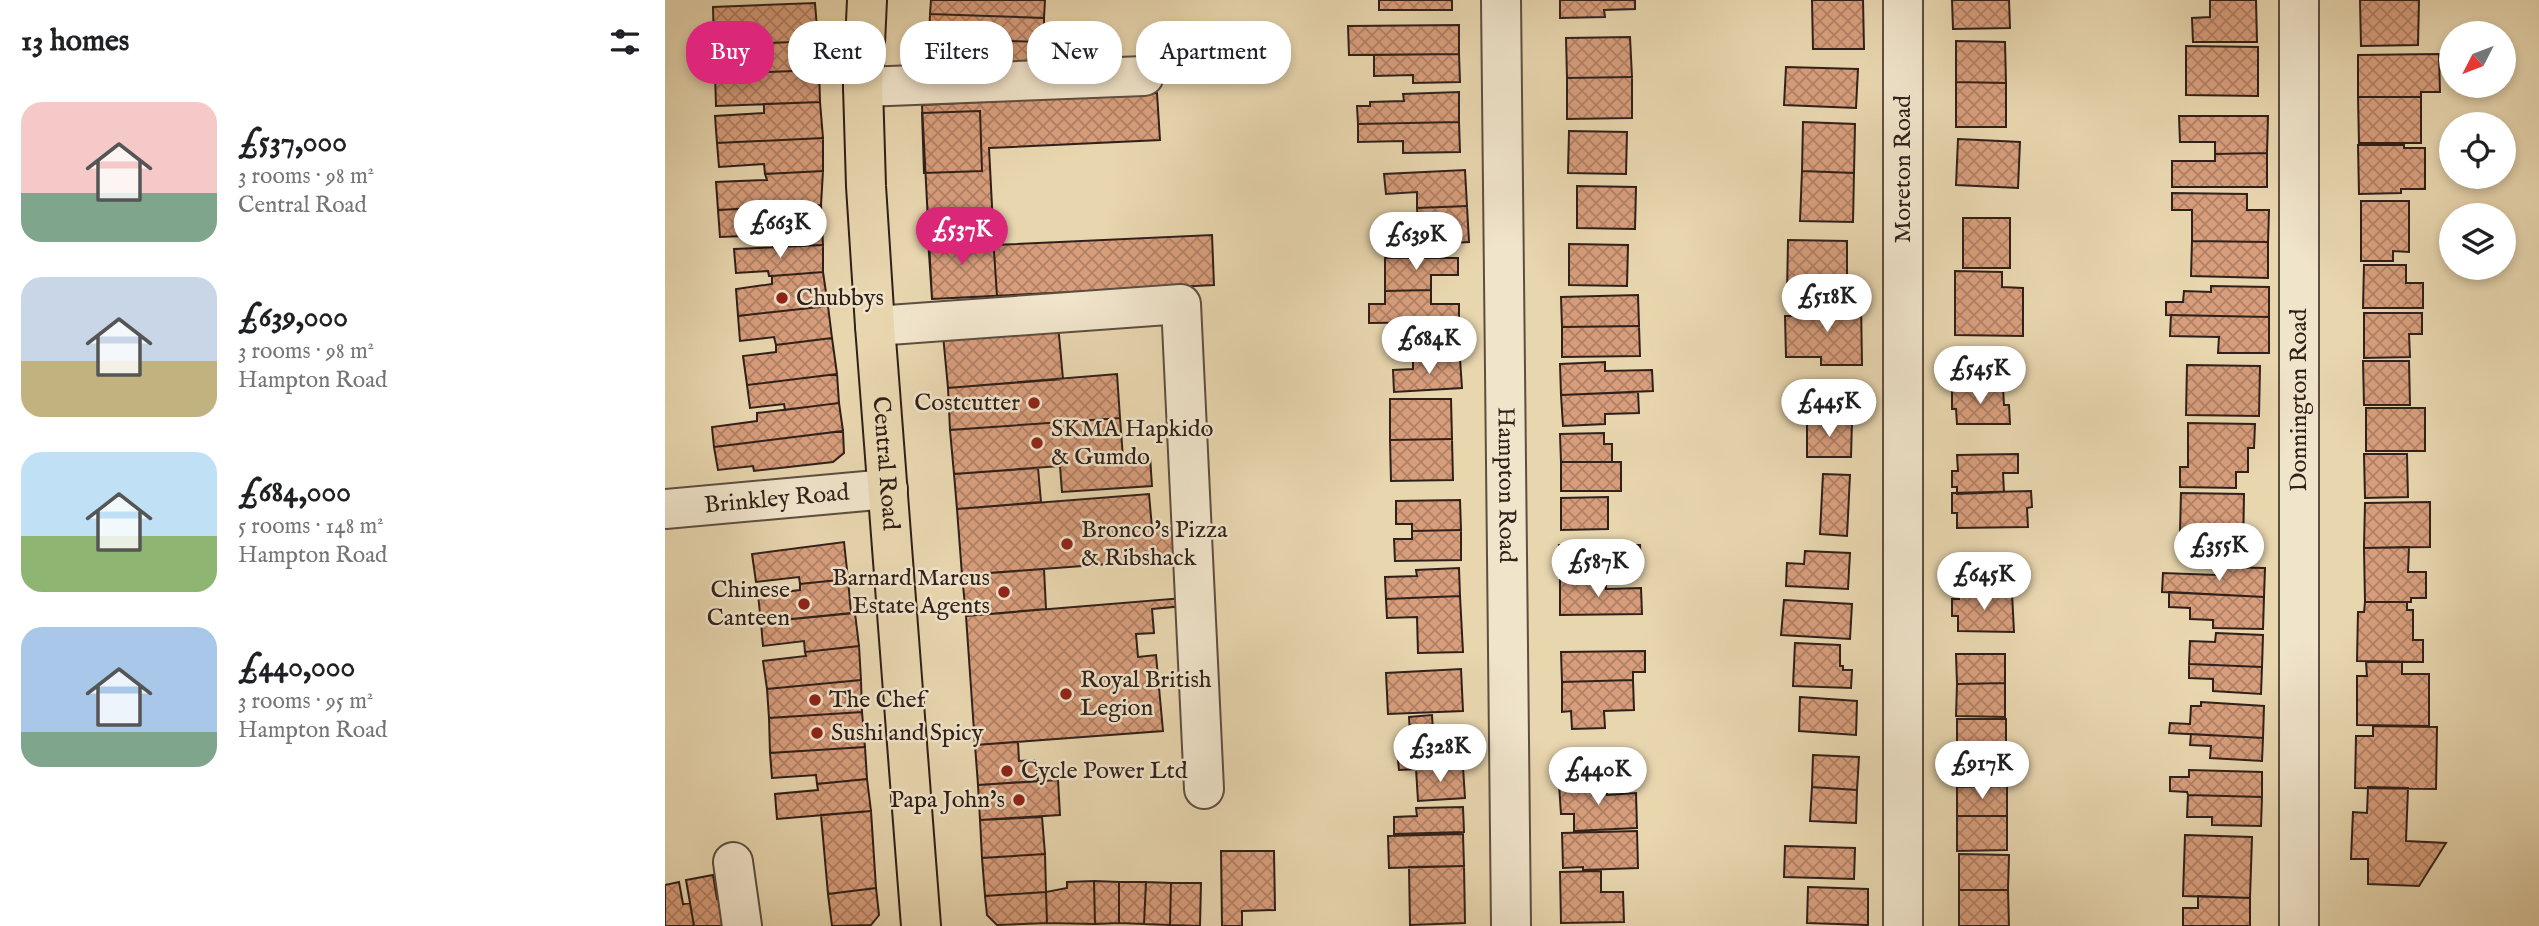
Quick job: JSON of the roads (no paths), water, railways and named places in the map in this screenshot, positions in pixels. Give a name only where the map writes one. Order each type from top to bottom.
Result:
[{"type":"main road","name":"Central Road","points":[[867,0],[863,87],[875,326],[921,926]]},
{"type":"street","name":"Hampton Road","points":[[1501,0],[1511,926]]},
{"type":"street","name":"Moreton Road","points":[[1903,0],[1903,926]]},
{"type":"street","name":"Donnington Road","points":[[2299,0],[2299,926]]},
{"type":"street","points":[[863,87],[1136,76]]},
{"type":"street","points":[[875,326],[1181,304],[1204,789]]},
{"type":"street","name":"Brinkley Road","points":[[665,509],[888,489]]},
{"type":"street","points":[[733,862],[742,926]]},
{"type":"place","name":"Chubbys","points":[[782,298]]},
{"type":"place","name":"Costcutter","points":[[1034,403]]},
{"type":"place","name":"SKMA Hapkido & Gumdo","points":[[1037,443]]},
{"type":"place","name":"Bronco's Pizza & Ribshack","points":[[1067,544]]},
{"type":"place","name":"Barnard Marcus Estate Agents","points":[[1004,592]]},
{"type":"place","name":"Chinese Canteen","points":[[804,604]]},
{"type":"place","name":"Royal British Legion","points":[[1066,694]]},
{"type":"place","name":"The Chef","points":[[815,700]]},
{"type":"place","name":"Sushi and Spicy","points":[[817,733]]},
{"type":"place","name":"Cycle Power Ltd","points":[[1007,771]]},
{"type":"place","name":"Papa John's","points":[[1019,800]]}]
